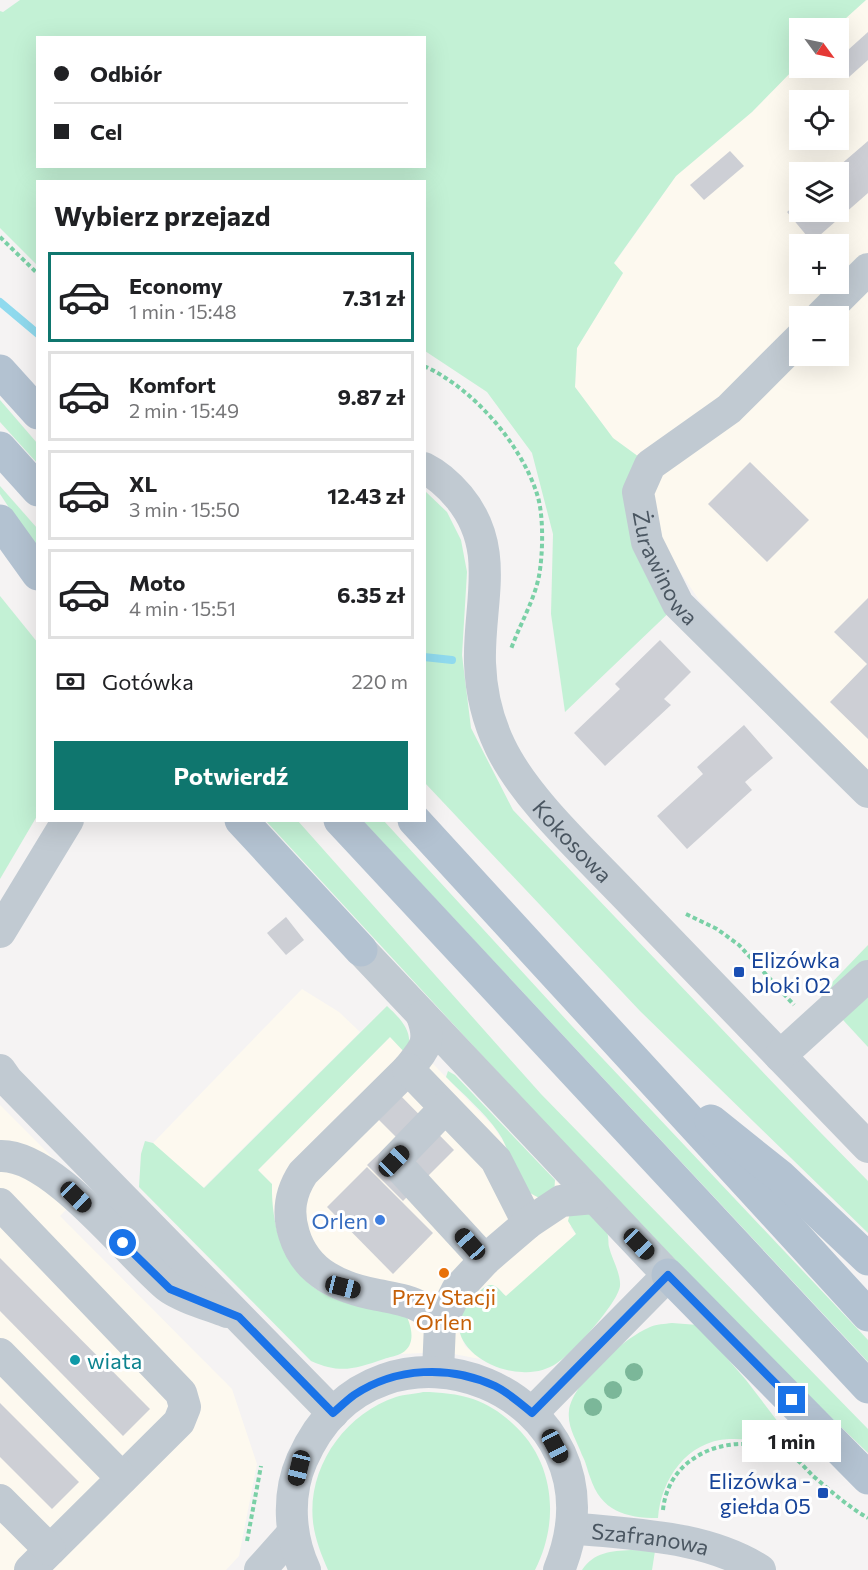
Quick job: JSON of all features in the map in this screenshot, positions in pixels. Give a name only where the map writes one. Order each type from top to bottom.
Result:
[{"type":"main road","points":[[0,370],[36,411]]},
{"type":"main road","points":[[0,448],[36,488]]},
{"type":"main road","points":[[0,521],[36,571]]},
{"type":"main road","points":[[243,822],[361,950]]},
{"type":"main road","points":[[342,822],[868,1388]]},
{"type":"main road","points":[[416,822],[868,1315]]},
{"type":"main road","points":[[628,1054],[781,1177],[868,1259]]},
{"type":"main road","points":[[668,1275],[868,1478]]},
{"type":"street","points":[[831,306],[868,269]]},
{"type":"street","name":"Żurawinowa","points":[[789,349],[729,409],[650,465],[638,492],[647,542],[678,604],[868,792]]},
{"type":"street","name":"Kokosowa","points":[[426,469],[442,480],[459,498],[482,536],[485,586],[480,675],[488,713],[499,745],[508,762],[558,824],[868,1147]]},
{"type":"street","points":[[0,932],[67,822]]},
{"type":"street","points":[[361,950],[668,1275],[532,1413]]},
{"type":"street","points":[[780,1056],[868,976]]},
{"type":"street","points":[[422,1016],[427,1030],[427,1042],[422,1052],[408,1069],[303,1173],[291,1197],[290,1213],[291,1225],[303,1257],[319,1272],[343,1287],[401,1299],[422,1308],[440,1324]]},
{"type":"street","points":[[408,1069],[496,1160],[528,1223]]},
{"type":"street","points":[[0,1070],[333,1413]]},
{"type":"street","points":[[445,1108],[394,1161],[485,1260]]},
{"type":"street","points":[[0,1156],[29,1163],[45,1171],[76,1197],[170,1289],[239,1317]]},
{"type":"street","points":[[438,1372],[440,1324],[457,1290],[485,1260],[528,1223],[561,1201],[594,1198]]},
{"type":"street","points":[[0,1204],[181,1393],[185,1407],[178,1422],[40,1560],[0,1500]]},
{"type":"street","points":[[0,1354],[122,1478]]},
{"type":"street","points":[[305,1570],[293,1533],[293,1500],[299,1468],[318,1430],[354,1395],[378,1383],[404,1374],[438,1372],[476,1378],[497,1387],[532,1413],[549,1434],[561,1458],[569,1483],[572,1508],[566,1554],[559,1570]]},
{"type":"street","name":"Szafranowa","points":[[571,1528],[660,1538],[716,1549],[738,1557],[760,1570]]},
{"type":"street","points":[[252,1560],[293,1533]]},
{"type":"path","points":[[0,237],[36,272]]},
{"type":"path","points":[[426,367],[477,403],[500,429],[522,459],[538,495],[542,550],[539,575],[534,595],[511,648],[510,657]]},
{"type":"path","points":[[681,912],[717,929],[739,945],[795,1006],[802,1009]]},
{"type":"path","points":[[660,1538],[664,1502],[675,1476],[694,1458],[711,1448],[729,1444],[751,1444],[790,1455],[846,1505],[868,1518]]},
{"type":"path","points":[[252,1560],[261,1466]]},
{"type":"shaded area","points":[[868,0],[868,770],[699,600],[658,539],[650,465],[613,438],[575,387],[577,348],[623,273],[614,264],[676,176],[752,112],[789,74],[789,78],[849,78],[849,18],[846,18]]},
{"type":"shaded area","points":[[302,989],[339,1012],[360,1032],[203,1188],[153,1143]]},
{"type":"shaded area","points":[[390,1037],[410,1040],[493,1126],[504,1143],[520,1185],[555,1186],[555,1180],[588,1213],[570,1227],[576,1234],[506,1297],[497,1287],[486,1286],[468,1302],[460,1334],[465,1346],[480,1359],[443,1352],[401,1354],[409,1346],[357,1303],[340,1301],[318,1290],[298,1275],[287,1258],[277,1230],[272,1201],[272,1184],[258,1170]]},
{"type":"shaded area","points":[[0,1105],[85,1190],[60,1216],[232,1389],[257,1464],[239,1556],[226,1570],[0,1570]]},
{"type":"green space","points":[[20,0],[866,0],[846,18],[789,18],[789,74],[752,112],[676,176],[614,263],[623,273],[577,348],[575,387],[613,438],[650,465],[638,492],[678,604],[565,712],[551,614],[553,534],[532,453],[487,392],[426,352],[426,180],[36,180],[36,264],[0,228],[0,11],[3,12]]},
{"type":"green space","points":[[0,400],[36,442],[36,462],[0,422]]},
{"type":"green space","points":[[0,486],[36,527],[36,548],[0,494]]},
{"type":"green space","points":[[426,492],[447,512],[461,540],[467,572],[462,655],[471,728],[513,810],[868,1181],[868,1233],[640,1011],[426,784]]},
{"type":"green space","points":[[0,596],[36,641],[36,818],[0,879]]},
{"type":"green space","points":[[267,822],[299,822],[541,1094],[868,1429],[868,1453],[713,1299]]},
{"type":"green space","points":[[364,822],[385,822],[571,1025],[868,1340],[868,1362]]},
{"type":"green space","points":[[868,945],[868,1047],[820,995]]},
{"type":"green space","points":[[387,1006],[406,1027],[409,1047],[406,1054],[390,1037],[258,1170],[272,1184],[272,1203],[279,1238],[295,1269],[306,1281],[321,1292],[338,1300],[406,1315],[408,1320],[412,1336],[409,1345],[402,1353],[348,1369],[331,1368],[311,1361],[139,1187],[141,1154],[145,1141],[153,1143],[204,1188]]},
{"type":"green space","points":[[448,1071],[455,1075],[555,1180],[554,1193],[543,1199],[524,1188],[514,1171],[498,1132],[480,1110],[446,1077]]},
{"type":"green space","points":[[570,1213],[588,1213],[606,1230],[620,1286],[611,1304],[583,1339],[564,1358],[553,1365],[527,1372],[506,1370],[477,1356],[460,1334],[459,1321],[464,1308],[488,1285],[496,1287],[506,1296],[576,1234],[568,1221]]},
{"type":"green space","points":[[672,1323],[698,1325],[746,1380],[798,1448],[738,1439],[714,1441],[689,1455],[679,1465],[664,1489],[658,1518],[646,1518],[616,1510],[601,1498],[595,1489],[571,1428],[569,1411],[579,1388],[614,1351],[650,1327]]},
{"type":"green space","points":[[423,1392],[461,1396],[489,1406],[512,1423],[537,1455],[545,1473],[550,1512],[548,1532],[535,1570],[328,1570],[313,1522],[316,1482],[323,1463],[333,1445],[361,1416],[396,1397]]},
{"type":"green space","points":[[631,1550],[655,1551],[652,1570],[582,1570],[598,1556]]},
{"type":"building","points":[[868,32],[868,60],[849,77],[849,49]]},
{"type":"building","points":[[868,141],[868,193],[849,210],[849,162],[844,162]]},
{"type":"building","points":[[730,151],[744,166],[704,200],[690,185]]},
{"type":"building","points":[[795,222],[835,222],[821,234],[805,234]]},
{"type":"building","points":[[750,462],[809,520],[767,562],[708,504]]},
{"type":"building","points":[[868,598],[868,739],[830,702],[867,664],[834,632]]},
{"type":"building","points":[[660,640],[691,672],[664,699],[671,705],[605,766],[574,733],[620,689],[615,684]]},
{"type":"building","points":[[744,725],[773,758],[745,782],[752,790],[687,849],[657,816],[703,774],[697,767]]},
{"type":"building","points":[[286,917],[304,940],[286,955],[267,933]]},
{"type":"building","name":"Orlen","points":[[396,1091],[454,1150],[403,1201],[367,1165],[396,1137],[373,1114]]},
{"type":"building","name":"Orlen","points":[[367,1167],[433,1233],[393,1274],[327,1207]]},
{"type":"building","name":"wiata","points":[[0,1258],[150,1409],[123,1436],[0,1311]]},
{"type":"building","points":[[0,1403],[79,1482],[52,1509],[0,1457]]},
{"type":"waterway","points":[[0,302],[36,332]]},
{"type":"waterway","points":[[426,657],[452,660]]},
{"type":"place","name":"Elizówka bloki 02","points":[[739,972]]},
{"type":"place","name":"Orlen","points":[[380,1220]]},
{"type":"place","name":"Przy Stacji Orlen","points":[[444,1273]]},
{"type":"place","name":"wiata","points":[[75,1360]]},
{"type":"place","name":"Elizówka - giełda 05","points":[[823,1493]]},
{"type":"route","points":[[123,1243],[170,1289],[239,1317],[333,1413],[354,1395],[378,1383],[404,1374],[432,1372],[454,1373],[476,1378],[497,1387],[532,1413],[668,1275],[792,1400]]}]
